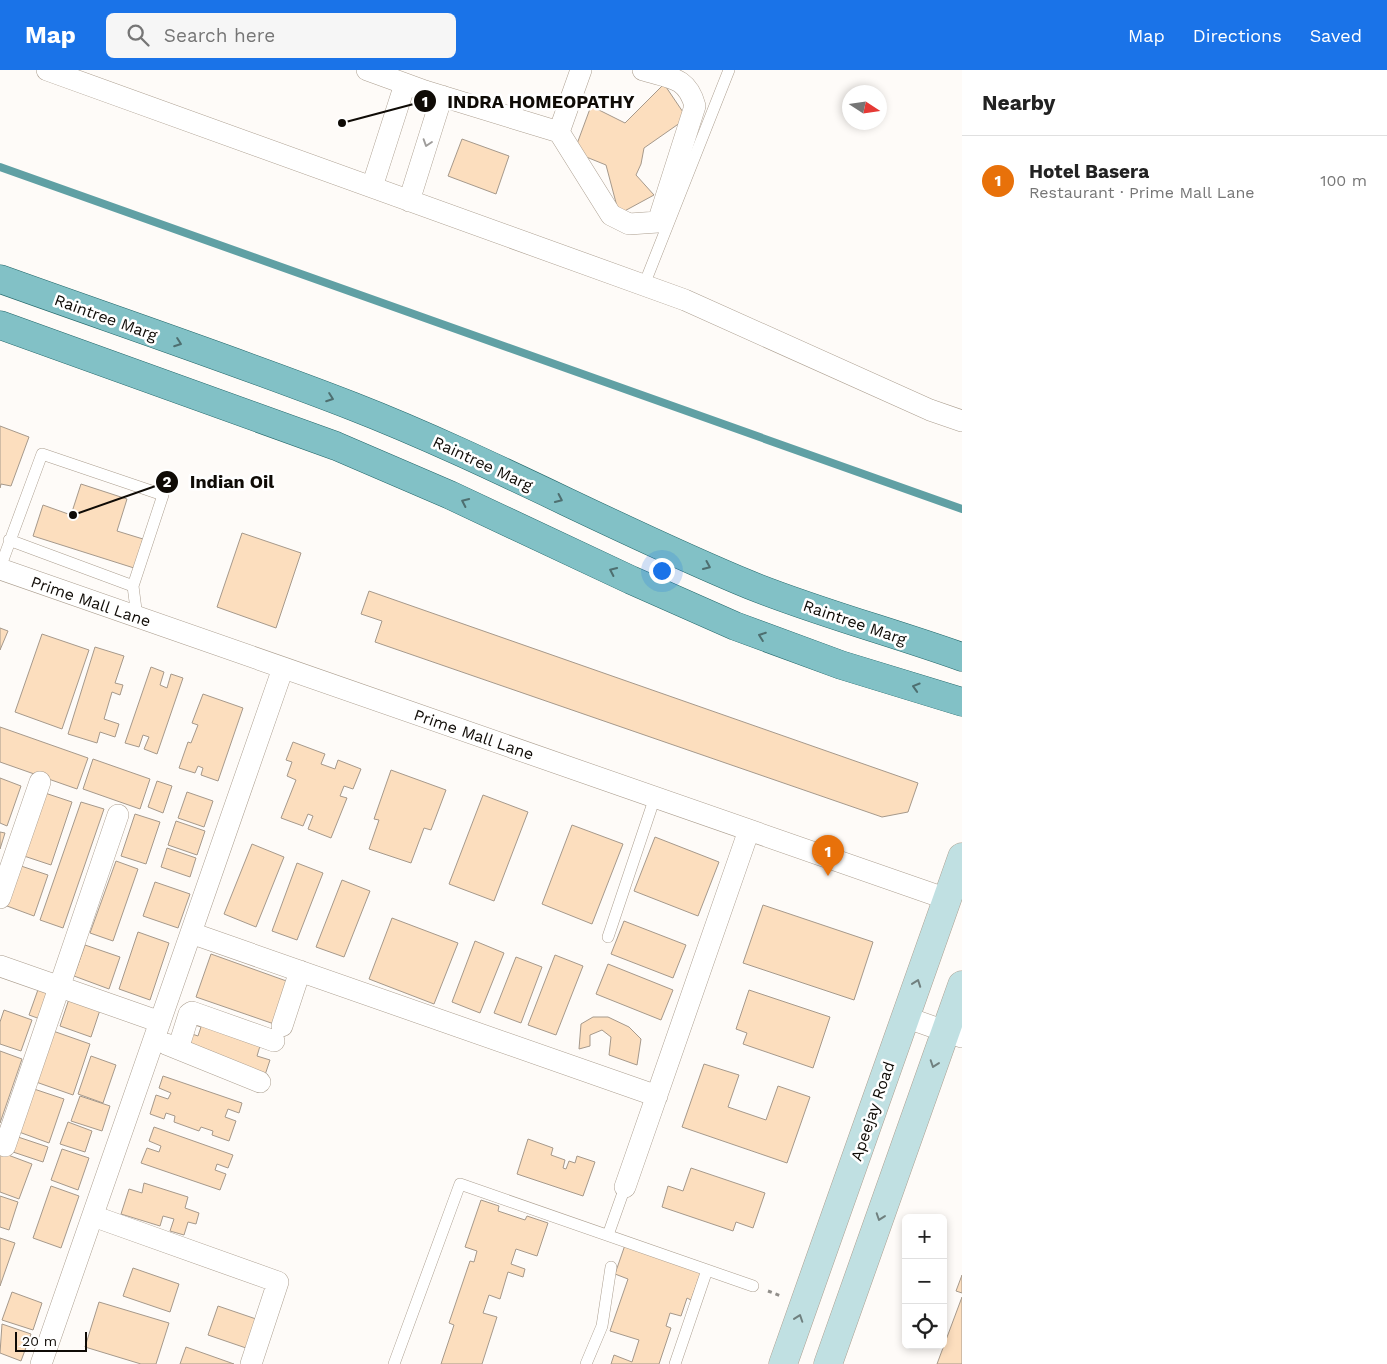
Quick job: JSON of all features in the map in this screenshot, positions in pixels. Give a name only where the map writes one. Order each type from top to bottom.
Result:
[{"type":"main road","name":"Raintree Marg","points":[[0,279],[351,406],[468,456],[649,541],[751,585],[855,624],[962,657]]},
{"type":"main road","points":[[0,325],[336,446],[450,495],[631,580],[735,626],[841,665],[962,702]]},
{"type":"main road","name":"Apeejay Road","points":[[783,1364],[962,857]]},
{"type":"main road","points":[[828,1364],[954,1034],[962,985]]},
{"type":"street","points":[[47,70],[95,78],[372,188],[685,300],[930,410],[962,421]]},
{"type":"street","points":[[367,70],[442,96],[559,132],[611,215],[629,224],[658,222],[695,106],[691,92],[683,83],[642,70]]},
{"type":"street","points":[[559,132],[581,70]]},
{"type":"street","points":[[372,188],[406,84]]},
{"type":"street","points":[[409,201],[442,96]]},
{"type":"street","name":"Prime Mall Lane","points":[[0,568],[947,900]]},
{"type":"street","points":[[41,1364],[284,668]]},
{"type":"street","points":[[0,898],[40,782]]},
{"type":"street","points":[[6,1146],[118,815]]},
{"type":"street","points":[[625,1187],[750,830]]},
{"type":"street","points":[[191,933],[657,1096]]},
{"type":"street","points":[[0,966],[60,987],[157,1031],[178,1049],[260,1082]]},
{"type":"street","points":[[277,1034],[300,971]]},
{"type":"street","points":[[169,995],[277,1034]]},
{"type":"street","points":[[178,1049],[189,1014],[192,1012],[277,1034]]},
{"type":"street","points":[[905,1017],[954,1034]]},
{"type":"street","points":[[92,1216],[278,1282],[251,1364]]},
{"type":"lane","points":[[644,285],[729,70]]},
{"type":"lane","points":[[0,568],[42,454],[163,495],[133,586],[137,617]]},
{"type":"lane","points":[[9,540],[133,586]]},
{"type":"lane","points":[[608,938],[655,797]]},
{"type":"lane","points":[[394,1364],[460,1184],[753,1286]]},
{"type":"lane","points":[[608,1236],[625,1187]]},
{"type":"lane","points":[[586,1364],[602,1326],[611,1267]]},
{"type":"lane","points":[[675,1364],[707,1270]]},
{"type":"building","points":[[664,84],[687,118],[644,148],[641,164],[636,175],[654,195],[619,214],[606,165],[574,152],[591,106],[625,123]]},
{"type":"building","points":[[462,139],[509,156],[496,194],[448,176]]},
{"type":"building","points":[[0,426],[29,437],[11,486],[1,484],[0,488]]},
{"type":"building","points":[[81,484],[127,499],[117,531],[143,539],[134,568],[33,536],[43,505],[71,515]]},
{"type":"building","points":[[242,533],[301,553],[276,628],[217,607]]},
{"type":"building","points":[[369,591],[918,783],[908,812],[882,817],[375,642],[382,621],[361,614]]},
{"type":"building","points":[[0,628],[8,631],[0,650]]},
{"type":"building","points":[[42,634],[89,650],[62,729],[15,712]]},
{"type":"building","points":[[95,647],[124,656],[115,683],[123,685],[120,695],[112,692],[104,719],[119,724],[115,737],[100,732],[97,743],[68,734]]},
{"type":"building","points":[[151,667],[164,672],[160,685],[167,688],[171,674],[183,678],[157,754],[144,749],[149,737],[143,735],[139,747],[125,743]]},
{"type":"building","points":[[203,694],[243,708],[218,781],[201,775],[203,768],[198,766],[195,773],[179,768],[188,742],[191,743],[198,725],[192,723]]},
{"type":"building","points":[[0,727],[88,758],[77,789],[0,762]]},
{"type":"building","points":[[293,742],[325,754],[321,764],[335,769],[338,760],[361,769],[353,789],[344,786],[340,796],[347,798],[331,838],[308,829],[313,816],[308,814],[303,826],[281,818],[296,780],[287,776],[292,762],[286,760]]},
{"type":"building","points":[[93,759],[150,779],[140,809],[83,789]]},
{"type":"building","points":[[391,770],[446,790],[431,830],[424,828],[411,863],[369,849],[379,820],[374,819]]},
{"type":"building","points":[[0,778],[21,786],[7,826],[0,823]]},
{"type":"building","points":[[157,781],[172,786],[163,813],[148,807]]},
{"type":"building","points":[[187,792],[213,801],[204,827],[178,818]]},
{"type":"building","points":[[45,793],[72,802],[51,865],[24,856]]},
{"type":"building","points":[[483,795],[528,812],[494,901],[449,884]]},
{"type":"building","points":[[81,802],[104,809],[63,928],[40,920]]},
{"type":"building","points":[[135,814],[160,822],[146,864],[121,856]]},
{"type":"building","points":[[176,821],[205,831],[197,855],[168,845]]},
{"type":"building","points":[[572,825],[623,844],[592,924],[542,904]]},
{"type":"building","points":[[0,832],[5,833],[0,849]]},
{"type":"building","points":[[655,837],[719,862],[698,916],[634,891]]},
{"type":"building","points":[[252,844],[284,857],[256,927],[224,914]]},
{"type":"building","points":[[167,848],[196,858],[190,877],[161,867]]},
{"type":"building","points":[[116,861],[138,869],[113,941],[90,933]]},
{"type":"building","points":[[297,863],[323,873],[297,940],[272,931]]},
{"type":"building","points":[[21,866],[48,875],[34,916],[7,906]]},
{"type":"building","points":[[342,880],[370,891],[344,957],[316,947]]},
{"type":"building","points":[[155,882],[190,894],[178,928],[143,916]]},
{"type":"building","points":[[763,905],[873,942],[854,1000],[743,963]]},
{"type":"building","points":[[392,918],[458,943],[434,1004],[369,979]]},
{"type":"building","points":[[624,921],[686,945],[673,978],[611,954]]},
{"type":"building","points":[[138,932],[169,943],[150,1000],[119,989]]},
{"type":"building","points":[[475,941],[504,953],[480,1013],[452,1002]]},
{"type":"building","points":[[85,945],[120,957],[109,989],[74,976]]},
{"type":"building","points":[[211,954],[292,983],[277,1025],[196,997]]},
{"type":"building","points":[[555,955],[583,966],[556,1035],[528,1025]]},
{"type":"building","points":[[516,957],[542,967],[521,1023],[494,1013]]},
{"type":"building","points":[[608,964],[673,990],[661,1020],[596,994]]},
{"type":"building","points":[[40,984],[54,989],[43,1020],[29,1015]]},
{"type":"building","points":[[749,990],[830,1017],[813,1068],[743,1044],[747,1033],[736,1029]]},
{"type":"building","points":[[70,996],[101,1007],[91,1037],[60,1026]]},
{"type":"building","points":[[4,1010],[32,1020],[21,1051],[0,1044],[0,1022]]},
{"type":"building","points":[[194,1015],[260,1046],[257,1056],[270,1060],[264,1078],[183,1050],[189,1033],[198,1036],[201,1027],[189,1023]]},
{"type":"building","points":[[593,1017],[608,1017],[629,1027],[641,1039],[637,1065],[609,1055],[611,1037],[602,1030],[590,1035],[590,1046],[579,1049],[581,1024]]},
{"type":"building","points":[[53,1031],[90,1044],[73,1095],[36,1082]]},
{"type":"building","points":[[0,1051],[22,1059],[0,1123]]},
{"type":"building","points":[[91,1056],[116,1065],[103,1103],[78,1094]]},
{"type":"building","points":[[704,1064],[739,1075],[728,1107],[766,1120],[778,1086],[810,1097],[787,1163],[682,1127]]},
{"type":"building","points":[[163,1076],[242,1103],[239,1113],[228,1109],[225,1117],[236,1121],[229,1141],[212,1135],[213,1131],[201,1127],[199,1131],[174,1122],[175,1116],[166,1113],[164,1119],[150,1114],[156,1095],[168,1099],[171,1093],[159,1088]]},
{"type":"building","points":[[34,1089],[64,1099],[49,1143],[19,1132]]},
{"type":"building","points":[[80,1096],[110,1106],[102,1131],[71,1121]]},
{"type":"building","points":[[68,1122],[92,1131],[85,1152],[60,1144]]},
{"type":"building","points":[[154,1127],[233,1155],[228,1168],[217,1164],[215,1170],[226,1174],[220,1190],[141,1163],[147,1148],[159,1152],[161,1146],[149,1141]]},
{"type":"building","points":[[18,1137],[48,1147],[43,1162],[13,1152]]},
{"type":"building","points":[[528,1139],[553,1148],[551,1155],[565,1160],[563,1168],[566,1169],[569,1161],[575,1163],[577,1156],[595,1162],[583,1196],[517,1174]]},
{"type":"building","points":[[62,1149],[89,1158],[78,1190],[51,1180]]},
{"type":"building","points":[[0,1152],[32,1164],[19,1199],[0,1192]]},
{"type":"building","points":[[691,1168],[765,1193],[753,1228],[736,1222],[733,1231],[662,1207],[668,1186],[683,1191]]},
{"type":"building","points":[[144,1183],[188,1197],[185,1208],[199,1213],[196,1224],[188,1222],[184,1235],[170,1231],[174,1219],[163,1216],[160,1226],[121,1214],[129,1189],[142,1193]]},
{"type":"building","points":[[51,1186],[79,1196],[61,1248],[33,1238]]},
{"type":"building","points":[[0,1196],[18,1202],[9,1230],[0,1227]]},
{"type":"building","points":[[481,1200],[499,1206],[498,1211],[525,1220],[527,1216],[548,1223],[537,1256],[516,1249],[511,1264],[525,1269],[523,1277],[508,1272],[500,1299],[489,1295],[483,1313],[497,1317],[482,1364],[441,1364],[454,1325],[449,1323],[470,1261],[474,1262],[477,1251],[465,1247]]},
{"type":"building","points":[[0,1238],[15,1243],[0,1286]]},
{"type":"building","points":[[625,1245],[701,1272],[691,1300],[687,1298],[681,1316],[670,1313],[666,1326],[671,1328],[659,1364],[611,1364],[614,1355],[632,1362],[639,1340],[610,1331],[628,1279],[615,1274]]},
{"type":"building","points":[[133,1268],[179,1284],[170,1312],[123,1296]]},
{"type":"building","points":[[962,1275],[962,1293],[956,1291]]},
{"type":"building","points":[[12,1292],[42,1303],[33,1330],[2,1320]]},
{"type":"building","points":[[962,1297],[962,1364],[937,1364],[943,1349],[947,1349],[947,1337]]},
{"type":"building","points":[[99,1302],[169,1323],[156,1364],[141,1364],[85,1347]]},
{"type":"building","points":[[218,1306],[259,1320],[249,1349],[208,1335]]},
{"type":"building","points":[[2,1324],[31,1334],[21,1361],[0,1353]]},
{"type":"building","points":[[186,1347],[234,1364],[180,1364]]},
{"type":"waterway","points":[[0,167],[962,509]]},
{"type":"place","name":"INDRA HOMEOPATHY","points":[[342,123]]},
{"type":"place","name":"Indian Oil","points":[[73,515]]},
{"type":"place","name":"Hotel Basera","points":[[828,876]]}]
